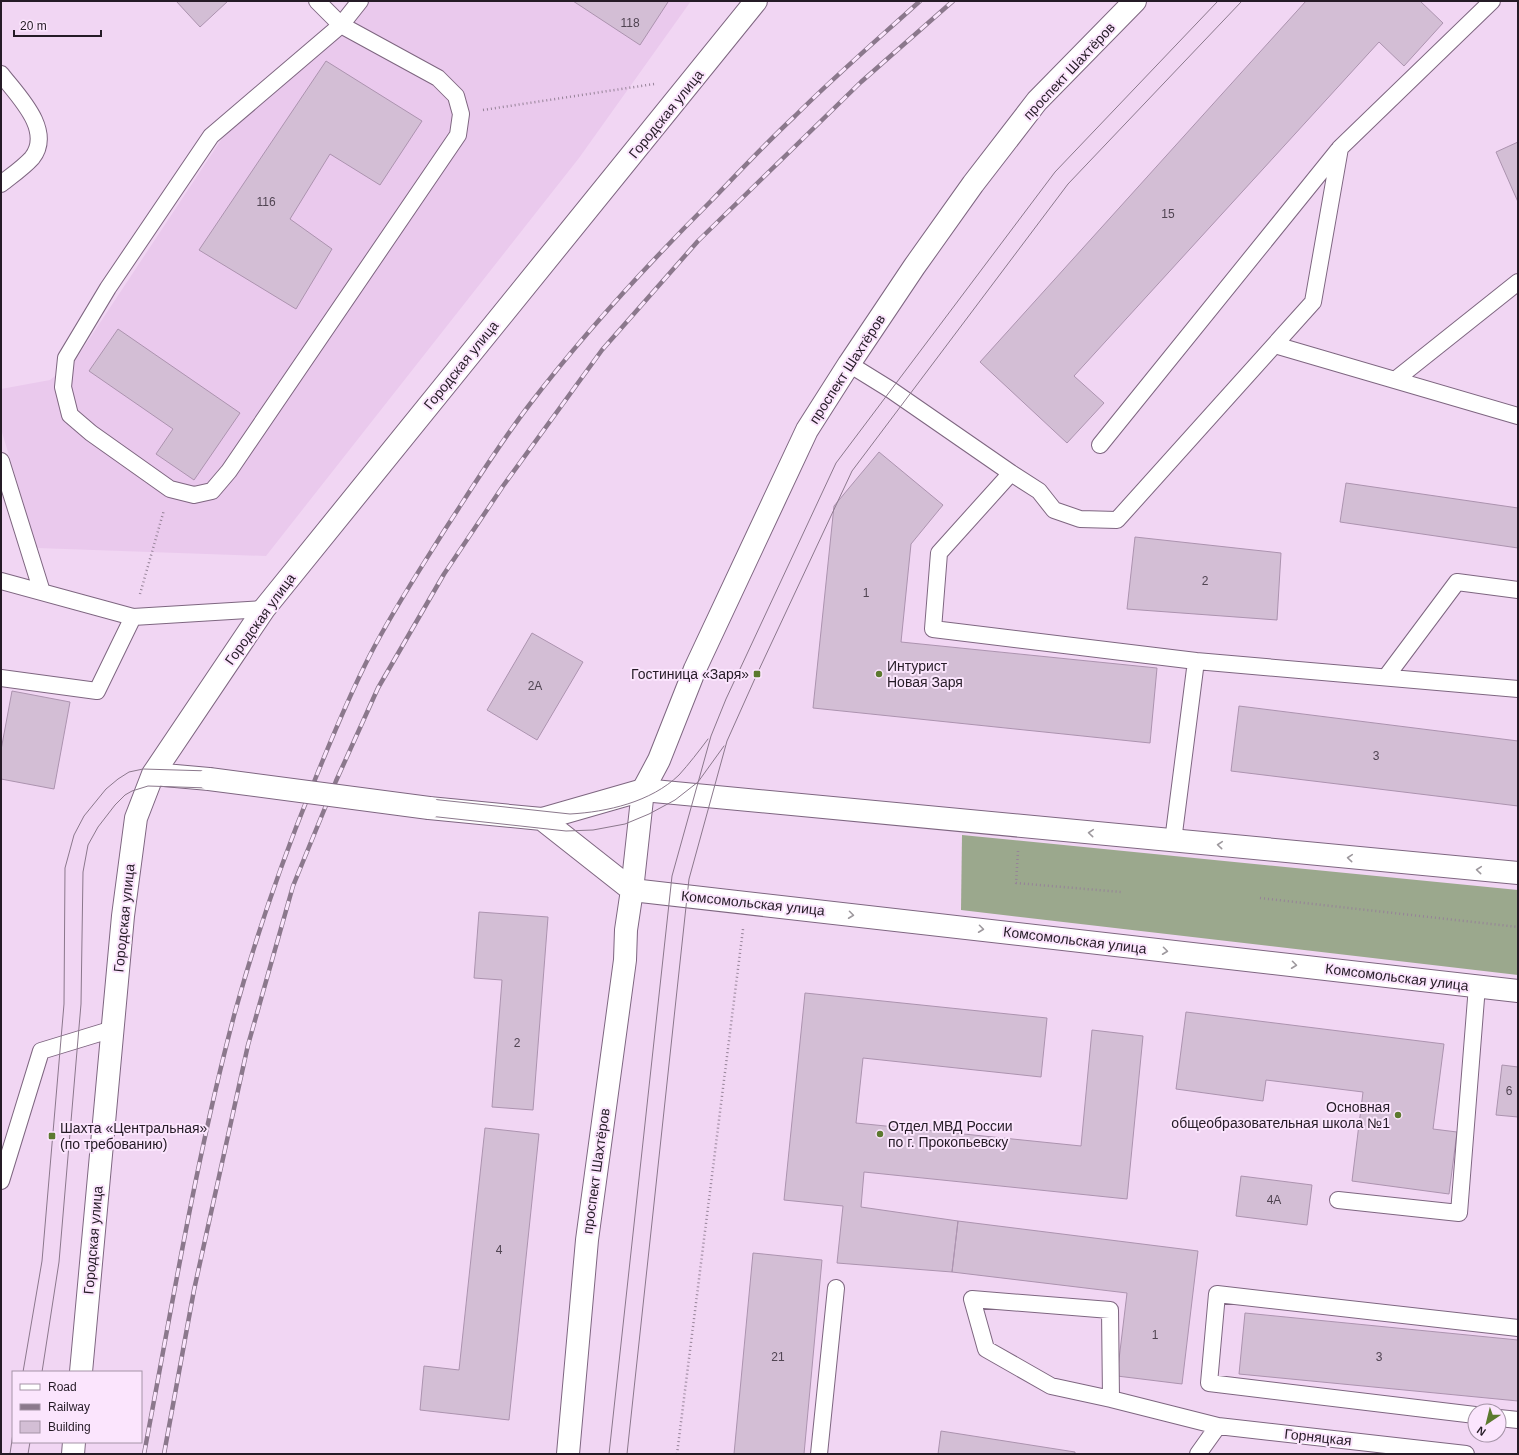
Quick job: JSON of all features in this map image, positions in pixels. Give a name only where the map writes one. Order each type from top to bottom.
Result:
[{"type":"main road","name":"Городская улица","points":[[81,1371],[123,916],[136,818],[153,774],[264,609],[756,1]]},
{"type":"main road","name":"проспект Шахтёров","points":[[568,1454],[587,1240],[625,960],[626,930],[643,790],[659,760],[695,669],[807,430],[914,267],[973,184],[1037,101],[1135,1]]},
{"type":"main road","points":[[153,774],[209,779],[430,808],[542,819],[643,790],[1518,874]]},
{"type":"main road","points":[[542,819],[632,890]]},
{"type":"main road","name":"Комсомольская улица","points":[[632,890],[1518,991]]},
{"type":"main road","points":[[73,1454],[74,1443]]},
{"type":"lane","points":[[317,1],[341,24],[438,78],[456,96],[461,114],[458,135],[229,470],[212,491],[194,495],[170,489],[91,433],[70,415],[63,387],[66,358],[108,288],[212,136],[341,24],[360,1]]},
{"type":"lane","points":[[1100,445],[1340,148],[1492,1]]},
{"type":"lane","points":[[1,74],[33,116],[38,129],[37,148],[32,157],[21,169],[1,184]]},
{"type":"lane","points":[[849,364],[891,390],[1039,491],[1054,510],[1080,519],[1117,520],[1313,302],[1340,148]]},
{"type":"lane","points":[[1395,380],[1518,282]]},
{"type":"lane","points":[[1275,345],[1518,416]]},
{"type":"lane","points":[[1,461],[42,592]]},
{"type":"lane","points":[[1011,473],[939,553],[933,629],[1196,661],[1518,689]]},
{"type":"lane","points":[[1,581],[133,617],[264,609]]},
{"type":"lane","points":[[1386,677],[1457,582],[1518,590]]},
{"type":"lane","points":[[1,678],[97,691],[133,617]]},
{"type":"lane","points":[[1173,841],[1196,661]]},
{"type":"lane","points":[[1338,1200],[1459,1213],[1477,986]]},
{"type":"lane","points":[[1,1181],[40,1051],[113,1029]]},
{"type":"lane","points":[[819,1454],[836,1288]]},
{"type":"lane","points":[[1467,1414],[1209,1383],[1217,1294],[1518,1328]]},
{"type":"lane","name":"Горняцкая","points":[[1111,1398],[1110,1310],[972,1299],[986,1349],[1051,1386],[1111,1398],[1218,1426],[1466,1454]]},
{"type":"lane","points":[[1507,1419],[1518,1420]]},
{"type":"lane","points":[[1198,1454],[1218,1426]]},
{"type":"path","points":[[461,114],[656,84]]},
{"type":"path","points":[[133,617],[170,489]]},
{"type":"path","points":[[1018,826],[1016,882],[1121,892]]},
{"type":"path","points":[[1260,898],[1518,927]]},
{"type":"path","points":[[677,1454],[746,902]]},
{"type":"shaded area","points":[[367,1],[691,1],[579,158],[266,556],[37,548],[1,429],[1,389],[50,380],[76,359],[223,137],[334,41]]},
{"type":"green space","points":[[962,835],[1518,890],[1518,975],[961,910]]},
{"type":"building","points":[[176,1],[228,1],[200,27]]},
{"type":"building","points":[[573,1],[667,1],[668,2],[640,45]]},
{"type":"building","points":[[1306,1],[1420,1],[1443,23],[1404,66],[1379,42],[1074,376],[1104,403],[1067,443],[980,362]]},
{"type":"building","points":[[326,61],[422,121],[380,185],[330,154],[290,219],[332,249],[296,309],[199,250]]},
{"type":"building","points":[[1518,142],[1518,202],[1496,152]]},
{"type":"building","points":[[118,329],[240,413],[194,480],[156,454],[173,429],[89,371]]},
{"type":"building","points":[[879,452],[943,505],[911,544],[901,642],[1157,668],[1150,743],[813,708],[834,506]]},
{"type":"building","points":[[1346,483],[1518,508],[1518,548],[1340,522]]},
{"type":"building","points":[[1135,537],[1281,553],[1277,620],[1127,609]]},
{"type":"building","points":[[532,633],[583,662],[537,740],[487,710]]},
{"type":"building","points":[[12,691],[70,702],[54,789],[1,779],[1,750]]},
{"type":"building","points":[[1239,706],[1518,741],[1518,806],[1231,771]]},
{"type":"building","points":[[479,912],[548,917],[533,1110],[492,1107],[502,980],[474,978]]},
{"type":"building","name":"Отдел МВД России по г. Прокопьевску","points":[[805,993],[1047,1018],[1041,1077],[863,1058],[856,1123],[1081,1146],[1092,1030],[1143,1036],[1127,1199],[864,1172],[861,1207],[958,1221],[952,1272],[837,1263],[843,1206],[784,1200]]},
{"type":"building","name":"Основная общеобразовательная школа №1","points":[[1186,1012],[1444,1044],[1433,1129],[1457,1132],[1449,1194],[1352,1181],[1363,1092],[1266,1080],[1263,1101],[1176,1089]]},
{"type":"building","points":[[1502,1065],[1518,1067],[1518,1117],[1496,1115]]},
{"type":"building","points":[[485,1128],[539,1134],[509,1420],[420,1410],[424,1366],[459,1370]]},
{"type":"building","points":[[1241,1176],[1312,1185],[1307,1225],[1236,1216]]},
{"type":"building","points":[[958,1221],[1198,1251],[1182,1384],[1117,1376],[1127,1293],[952,1272]]},
{"type":"building","points":[[753,1253],[822,1260],[804,1454],[734,1454]]},
{"type":"building","points":[[1245,1313],[1518,1340],[1518,1401],[1239,1374]]},
{"type":"building","points":[[941,1431],[1075,1452],[1075,1454],[938,1454]]},
{"type":"tram line","points":[[609,1454],[672,876],[711,736],[726,699],[836,463],[1055,172],[1218,1]]},
{"type":"tram line","points":[[627,1454],[689,879],[727,741],[852,471],[1068,184],[1242,1]]},
{"type":"tram line","points":[[23,1371],[42,1261],[64,1004],[65,868],[74,835],[84,816],[106,789],[129,772],[143,769],[210,771],[431,799],[570,814],[584,813],[628,804],[655,792],[679,775],[708,739]]},
{"type":"tram line","points":[[42,1371],[59,1262],[81,1004],[83,872],[88,845],[98,827],[125,795],[148,786],[208,788],[429,816],[566,831],[593,830],[625,824],[649,814],[675,800],[698,782],[724,746]]},
{"type":"tram line","points":[[10,1454],[12,1440]]},
{"type":"tram line","points":[[28,1454],[30,1443]]},
{"type":"railway","points":[[144,1454],[196,1177],[221,1067],[243,984],[270,899],[301,815],[347,704],[378,639],[415,576],[497,450],[530,404],[572,351],[640,274],[763,147],[826,86],[920,1]]},
{"type":"railway","points":[[164,1454],[194,1290],[248,1045],[293,886],[336,781],[378,688],[444,574],[503,486],[602,350],[698,241],[861,82],[953,1]]},
{"type":"place","name":"Гостиница «Заря»","points":[[757,674]]},
{"type":"place","name":"Интурист Новая Заря","points":[[879,674]]},
{"type":"place","name":"Основная общеобразовательная школа №1","points":[[1398,1115]]},
{"type":"place","name":"Отдел МВД России по г. Прокопьевску","points":[[880,1134]]},
{"type":"place","name":"Шахта «Центральная» (по требованию)","points":[[52,1136]]}]
